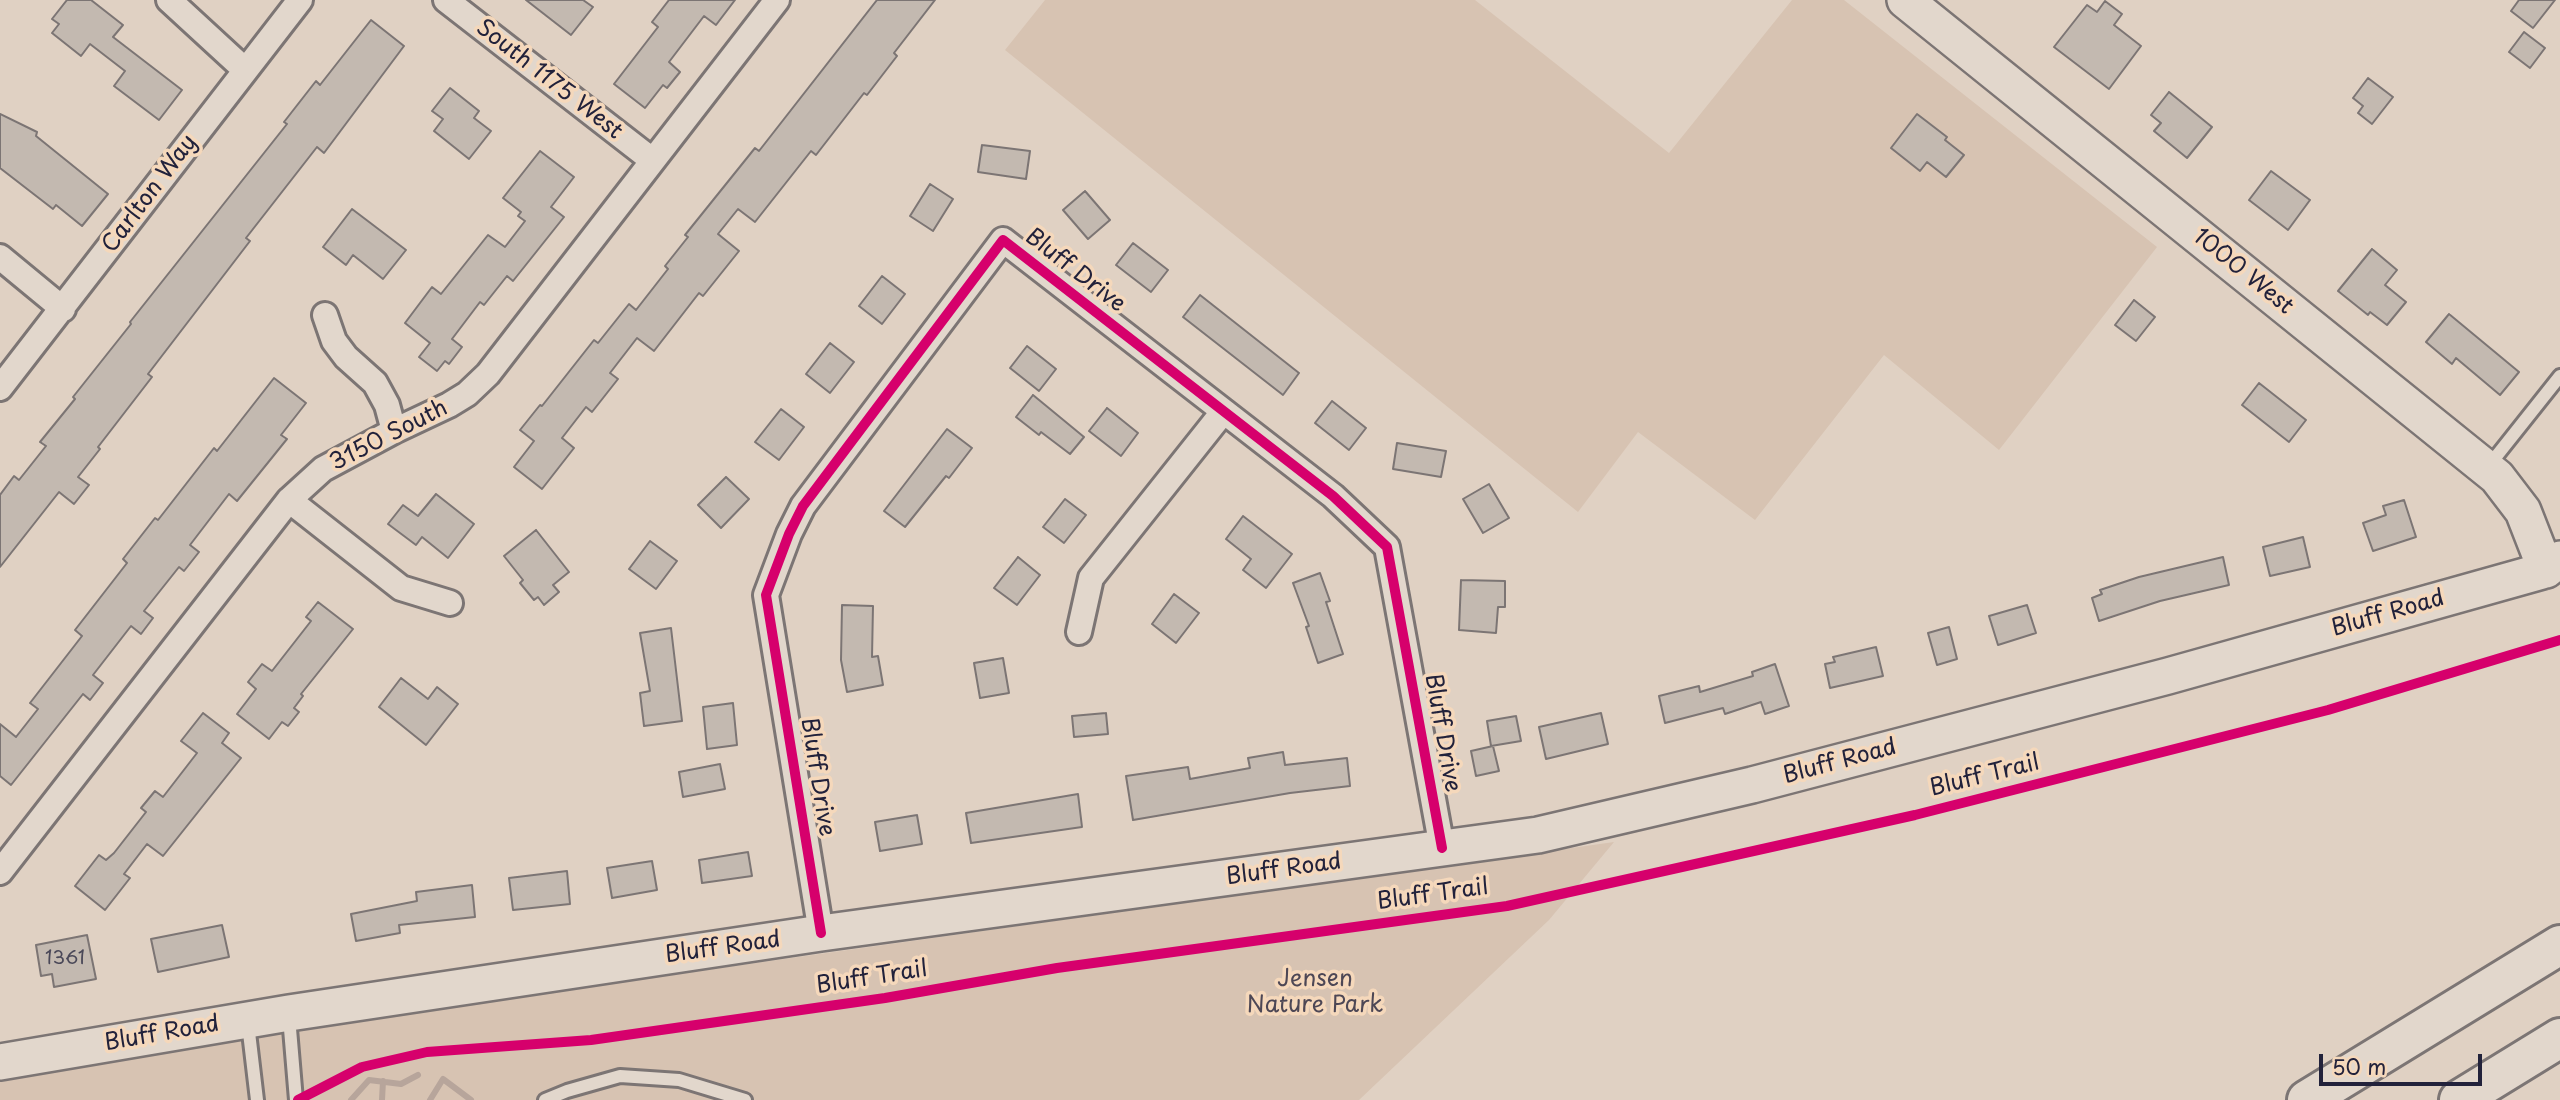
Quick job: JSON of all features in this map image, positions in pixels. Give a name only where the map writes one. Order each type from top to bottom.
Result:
[{"type":"highway","points":[[2307,1100],[2560,945]]},
{"type":"highway","points":[[2459,1100],[2560,1038]]},
{"type":"main road","name":"1000 West","points":[[1905,0],[2487,468],[2506,486],[2555,568]]},
{"type":"main road","name":"Bluff Road","points":[[0,1062],[289,1013],[821,933],[1538,835],[1752,785],[2168,677],[2555,568]]},
{"type":"street","points":[[169,0],[244,69]]},
{"type":"street","name":"Carlton Way","points":[[0,388],[300,0]]},
{"type":"street","name":"South 1175 West","points":[[446,0],[652,160]]},
{"type":"street","name":"3150 South","points":[[0,872],[289,499],[323,469],[394,430],[449,405],[467,394],[488,374],[777,0]]},
{"type":"street","name":"Bluff Drive","points":[[821,933],[766,595],[789,534],[803,506],[1003,240],[1334,496],[1387,547],[1442,848]]},
{"type":"street","points":[[0,257],[63,309]]},
{"type":"street","points":[[325,315],[334,341],[346,357],[375,383],[387,405],[394,430]]},
{"type":"street","points":[[1079,632],[1090,578],[1223,412]]},
{"type":"street","points":[[289,499],[401,588],[450,603]]},
{"type":"lane","points":[[2487,468],[2560,376]]},
{"type":"lane","points":[[289,1013],[296,1100]]},
{"type":"lane","points":[[248,1020],[257,1100]]},
{"type":"lane","points":[[545,1100],[620,1076],[679,1080],[745,1100]]},
{"type":"green space","points":[[1045,0],[1475,0],[1669,153],[1792,0],[1844,0],[2157,247],[1999,450],[1884,355],[1755,520],[1638,432],[1578,512],[1005,50]]},
{"type":"green space","name":"Jensen Nature Park","points":[[1614,842],[1549,920],[1359,1100],[0,1100],[0,1082],[316,1025]]},
{"type":"building","points":[[67,0],[91,0],[123,25],[113,37],[182,90],[159,120],[114,86],[125,71],[90,44],[81,56],[52,33],[59,24],[52,19]]},
{"type":"building","points":[[526,0],[583,0],[593,7],[571,35]]},
{"type":"building","points":[[669,0],[735,0],[716,25],[704,16],[669,62],[680,72],[667,88],[663,85],[645,108],[614,84],[658,27],[652,22]]},
{"type":"building","points":[[877,0],[935,0],[894,53],[897,56],[867,95],[864,93],[816,155],[811,151],[755,222],[738,209],[718,234],[739,251],[703,296],[699,293],[654,351],[637,338],[610,373],[618,379],[592,412],[586,407],[562,438],[574,448],[542,489],[514,467],[534,441],[520,430],[594,340],[598,343],[629,304],[636,310],[668,269],[665,266],[688,237],[685,235],[755,148],[759,151]]},
{"type":"building","points":[[2519,0],[2555,0],[2533,28],[2511,11]]},
{"type":"building","points":[[2105,1],[2122,14],[2114,25],[2141,46],[2109,89],[2054,47],[2087,5],[2097,12]]},
{"type":"building","points":[[371,20],[404,46],[324,153],[317,147],[246,238],[250,241],[148,374],[152,377],[78,477],[89,485],[74,504],[59,492],[0,567],[0,495],[14,476],[19,480],[46,446],[40,442],[75,399],[73,397],[130,322],[287,124],[284,122],[316,81],[320,85]]},
{"type":"building","points":[[2524,32],[2545,48],[2530,68],[2509,52]]},
{"type":"building","points":[[2368,78],[2393,97],[2372,124],[2358,113],[2363,106],[2353,98]]},
{"type":"building","points":[[450,88],[479,111],[474,118],[491,131],[469,159],[434,131],[443,119],[432,111]]},
{"type":"building","points":[[2169,92],[2212,127],[2187,158],[2154,131],[2161,123],[2151,115]]},
{"type":"building","points":[[0,114],[37,132],[36,136],[108,194],[82,226],[56,205],[53,209],[0,168]]},
{"type":"building","points":[[1917,114],[1947,137],[1945,140],[1964,155],[1946,177],[1927,162],[1920,171],[1891,148]]},
{"type":"building","points":[[982,145],[1030,151],[1026,179],[978,172]]},
{"type":"building","points":[[540,151],[574,177],[551,207],[564,217],[513,281],[507,276],[484,305],[480,302],[452,339],[462,347],[449,364],[445,361],[437,371],[419,357],[430,343],[405,323],[432,287],[441,294],[488,235],[505,247],[525,221],[518,216],[521,212],[503,198]]},
{"type":"building","points":[[2271,171],[2310,200],[2288,230],[2249,200]]},
{"type":"building","points":[[930,184],[953,199],[933,231],[910,216]]},
{"type":"building","points":[[1085,191],[1110,220],[1088,239],[1063,210]]},
{"type":"building","points":[[352,209],[406,250],[383,279],[353,255],[346,265],[323,247]]},
{"type":"building","points":[[1133,243],[1168,270],[1151,292],[1116,265]]},
{"type":"building","points":[[2372,249],[2397,270],[2385,285],[2406,302],[2387,325],[2370,312],[2368,315],[2338,291]]},
{"type":"building","points":[[882,276],[905,294],[882,324],[859,306]]},
{"type":"building","points":[[1200,295],[1299,373],[1283,395],[1183,317]]},
{"type":"building","points":[[2134,300],[2155,317],[2136,341],[2115,325]]},
{"type":"building","points":[[2449,314],[2519,372],[2500,395],[2456,358],[2452,364],[2426,342]]},
{"type":"building","points":[[830,343],[854,362],[830,393],[806,374]]},
{"type":"building","points":[[1027,346],[1056,369],[1039,391],[1010,368]]},
{"type":"building","points":[[274,378],[306,403],[281,435],[287,439],[237,501],[229,494],[190,545],[199,552],[184,571],[179,567],[144,611],[153,618],[141,634],[131,626],[93,675],[103,683],[90,700],[83,694],[11,785],[0,776],[0,724],[16,737],[38,709],[30,703],[82,636],[75,630],[127,563],[123,559],[155,518],[158,520],[214,448],[217,451]]},
{"type":"building","points":[[2259,383],[2306,420],[2289,442],[2242,405]]},
{"type":"building","points":[[1033,395],[1084,437],[1070,454],[1016,417]]},
{"type":"building","points":[[1332,401],[1366,428],[1349,450],[1315,423]]},
{"type":"building","points":[[1107,408],[1138,433],[1121,456],[1089,431]]},
{"type":"building","points":[[781,409],[804,427],[779,460],[755,442]]},
{"type":"building","points":[[947,429],[972,448],[905,527],[884,511]]},
{"type":"building","points":[[1397,443],[1446,451],[1441,477],[1393,469]]},
{"type":"building","points":[[726,477],[749,499],[721,528],[698,505]]},
{"type":"building","points":[[1489,484],[1509,518],[1483,533],[1463,499]]},
{"type":"building","points":[[436,494],[474,524],[448,558],[422,537],[416,545],[388,524],[403,505],[418,516]]},
{"type":"building","points":[[1065,499],[1086,515],[1064,543],[1043,527]]},
{"type":"building","points":[[2404,500],[2416,537],[2373,551],[2363,523],[2386,515],[2383,506]]},
{"type":"building","points":[[1243,516],[1292,554],[1266,588],[1243,570],[1251,559],[1226,539]]},
{"type":"building","points":[[536,530],[569,572],[553,585],[559,592],[544,605],[538,597],[534,600],[520,583],[523,580],[504,556]]},
{"type":"building","points":[[2303,537],[2310,567],[2270,576],[2263,547]]},
{"type":"building","points":[[650,541],[677,561],[656,589],[629,569]]},
{"type":"building","points":[[1018,557],[1040,575],[1017,605],[994,588]]},
{"type":"building","points":[[2223,557],[2229,585],[2160,601],[2099,621],[2092,598],[2102,594],[2100,590],[2139,577]]},
{"type":"building","points":[[1320,573],[1330,601],[1326,602],[1343,654],[1318,663],[1306,627],[1309,626],[1293,583]]},
{"type":"building","points":[[1461,580],[1505,581],[1505,607],[1498,607],[1496,633],[1459,630]]},
{"type":"building","points":[[1174,594],[1199,613],[1176,643],[1152,624]]},
{"type":"building","points":[[318,602],[353,629],[301,694],[303,696],[294,708],[299,712],[288,726],[282,722],[269,739],[237,714],[256,689],[248,682],[262,664],[272,671],[311,621],[306,617]]},
{"type":"building","points":[[842,605],[873,606],[872,657],[878,656],[883,685],[847,692],[841,660]]},
{"type":"building","points":[[2027,605],[2036,633],[1998,645],[1989,616]]},
{"type":"building","points":[[1949,627],[1957,659],[1937,665],[1928,633]]},
{"type":"building","points":[[671,628],[682,721],[644,726],[640,693],[650,691],[640,633]]},
{"type":"building","points":[[1876,647],[1883,676],[1830,688],[1825,664],[1835,662],[1833,657]]},
{"type":"building","points":[[1003,658],[1009,693],[980,698],[974,663]]},
{"type":"building","points":[[1775,664],[1789,706],[1765,714],[1761,702],[1725,714],[1723,708],[1665,723],[1659,696],[1699,686],[1700,692],[1753,676],[1752,672]]},
{"type":"building","points":[[401,678],[428,699],[437,687],[458,704],[426,745],[379,707]]},
{"type":"building","points":[[733,703],[737,745],[707,749],[703,707]]},
{"type":"building","points":[[203,713],[229,733],[222,743],[241,758],[163,856],[147,844],[124,874],[130,878],[105,910],[75,886],[99,855],[106,860],[114,853],[146,812],[141,808],[155,791],[163,797],[197,753],[181,741]]},
{"type":"building","points":[[1106,713],[1108,734],[1074,737],[1072,716]]},
{"type":"building","points":[[1601,713],[1608,744],[1546,759],[1539,727]]},
{"type":"building","points":[[1516,716],[1521,741],[1491,746],[1487,721]]},
{"type":"building","points":[[1493,746],[1499,771],[1476,776],[1471,751]]},
{"type":"building","points":[[1283,752],[1285,765],[1347,758],[1350,786],[1290,793],[1133,820],[1126,776],[1188,767],[1190,779],[1250,768],[1248,758]]},
{"type":"building","points":[[720,764],[725,789],[683,797],[679,772]]},
{"type":"building","points":[[1078,794],[1082,827],[971,843],[966,813]]},
{"type":"building","points":[[917,815],[922,844],[880,851],[875,822]]},
{"type":"building","points":[[748,852],[752,876],[702,883],[699,860]]},
{"type":"building","points":[[652,861],[657,890],[612,898],[607,868]]},
{"type":"building","points":[[567,871],[570,904],[513,910],[509,878]]},
{"type":"building","points":[[472,885],[475,917],[399,925],[400,933],[356,941],[351,914],[417,901],[416,892]]},
{"type":"building","points":[[222,925],[229,957],[158,972],[151,939]]},
{"type":"building","points":[[87,935],[96,979],[54,987],[52,974],[41,976],[36,945]]},
{"type":"waterway","points":[[351,1100],[369,1080],[401,1084],[418,1075]]},
{"type":"waterway","points":[[430,1100],[443,1079],[471,1100]]},
{"type":"waterway","points":[[382,1100],[383,1081]]},
{"type":"cycle path","points":[[821,933],[766,595],[789,534],[803,506],[1003,240],[1333,496],[1387,547],[1442,848]]},
{"type":"cycle path","name":"Bluff Trail","points":[[298,1100],[362,1067],[427,1052],[591,1040],[885,998],[1057,968],[1507,906],[1915,815],[2328,710],[2560,640]]}]
